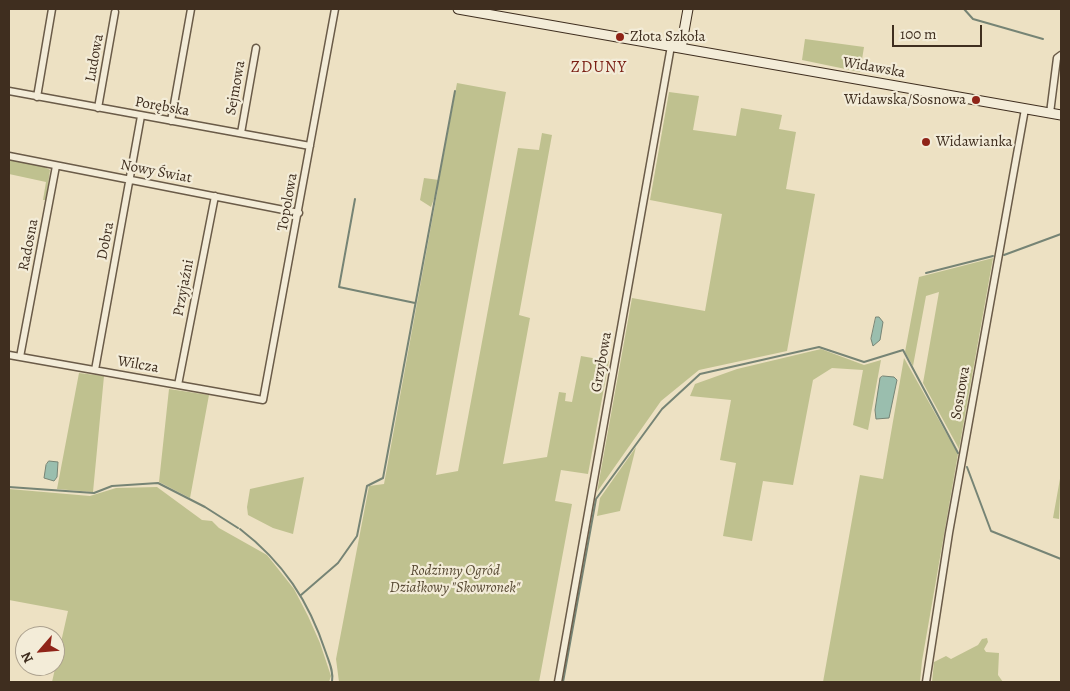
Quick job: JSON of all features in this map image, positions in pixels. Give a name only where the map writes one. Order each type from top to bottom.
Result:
[{"type":"street","points":[[37,97],[52,9]]},
{"type":"street","points":[[171,121],[191,9]]},
{"type":"street","name":"Topolowa","points":[[263,400],[335,9]]},
{"type":"street","name":"Widawska","points":[[458,9],[1061,115]]},
{"type":"street","points":[[681,48],[688,9]]},
{"type":"street","name":"Ludowa","points":[[98,108],[115,12]]},
{"type":"street","name":"Grzybowa","points":[[558,682],[671,46]]},
{"type":"street","name":"Sejmowa","points":[[241,133],[256,48]]},
{"type":"street","points":[[1050,113],[1057,58],[1061,55]]},
{"type":"street","name":"Porębska","points":[[9,92],[310,146]]},
{"type":"street","name":"Sosnowa","points":[[926,682],[947,542],[1025,108]]},
{"type":"street","name":"Dobra","points":[[95,370],[141,116]]},
{"type":"street","name":"Nowy Świat","points":[[9,156],[298,213]]},
{"type":"street","name":"Radosna","points":[[20,357],[56,166]]},
{"type":"street","name":"Przyjaźni","points":[[178,385],[215,196]]},
{"type":"street","name":"Wilcza","points":[[9,355],[263,400]]},
{"type":"green space","points":[[805,39],[864,47],[860,72],[802,60]]},
{"type":"green space","name":"Rodzinny Ogród Działkowy \"Skowronek\"","points":[[457,83],[506,92],[436,475],[458,471],[518,148],[539,150],[542,133],[552,135],[519,315],[530,318],[503,464],[547,457],[559,392],[566,393],[565,401],[572,402],[581,356],[609,361],[588,474],[561,470],[555,501],[572,504],[539,682],[339,682],[336,659],[369,486],[384,484],[438,188],[431,207],[420,200],[424,178],[439,180]]},
{"type":"green space","points":[[669,92],[699,96],[693,130],[736,136],[741,108],[782,115],[779,129],[796,132],[786,189],[815,194],[787,351],[699,370],[661,401],[597,492],[632,298],[705,311],[722,214],[650,200]]},
{"type":"green space","points":[[9,159],[43,166],[50,170],[46,200],[43,200],[46,182],[9,174]]},
{"type":"green space","points":[[993,258],[959,449],[923,383],[939,292],[926,296],[913,366],[905,352],[919,277]]},
{"type":"green space","points":[[821,349],[864,365],[881,360],[868,430],[853,425],[863,370],[832,368],[813,380],[793,485],[763,481],[752,541],[723,536],[736,463],[720,460],[731,400],[690,396],[695,384],[737,369]]},
{"type":"green space","points":[[904,358],[958,454],[920,682],[823,682],[860,475],[883,479]]},
{"type":"green space","points":[[79,373],[104,376],[93,492],[57,489]]},
{"type":"green space","points":[[169,389],[209,395],[190,498],[159,482]]},
{"type":"green space","points":[[636,447],[620,511],[597,516],[600,498]]},
{"type":"green space","points":[[1061,473],[1059,519],[1053,518]]},
{"type":"green space","points":[[304,477],[293,534],[273,528],[248,515],[247,507],[250,489]]},
{"type":"green space","points":[[157,487],[202,520],[212,521],[219,528],[267,555],[294,589],[308,616],[320,643],[331,676],[329,682],[52,682],[53,676],[65,676],[65,626],[68,611],[9,600],[9,489],[90,496],[116,488]]},
{"type":"green space","points":[[987,638],[988,642],[984,649],[986,652],[999,653],[998,675],[1003,682],[932,682],[934,662],[946,656],[951,659],[978,645],[982,639]]},
{"type":"shaded area","points":[[876,317],[879,317],[883,322],[880,340],[873,346],[871,339]]},
{"type":"shaded area","points":[[883,376],[894,377],[897,380],[889,418],[876,419],[875,410],[880,378]]},
{"type":"shaded area","points":[[49,461],[58,462],[57,477],[54,481],[44,478],[46,465]]},
{"type":"waterway","points":[[964,9],[973,19],[1043,39]]},
{"type":"waterway","points":[[301,595],[338,563],[357,536],[367,486],[383,478],[455,91]]},
{"type":"waterway","points":[[355,199],[339,287],[415,303]]},
{"type":"waterway","points":[[1004,255],[1061,234]]},
{"type":"waterway","points":[[926,273],[993,256]]},
{"type":"waterway","points":[[563,682],[596,499],[662,409],[700,374],[819,347],[864,362],[903,350],[958,453]]},
{"type":"waterway","points":[[967,467],[991,531],[1061,559]]},
{"type":"waterway","points":[[9,487],[94,493],[112,486],[158,483],[205,507],[238,528]]},
{"type":"waterway","points":[[240,529],[282,569],[303,600],[319,634],[332,671],[332,682]]},
{"type":"place","name":"Złota Szkoła","points":[[620,37]]},
{"type":"place","name":"Widawska/Sosnowa","points":[[976,100]]},
{"type":"place","name":"Widawianka","points":[[926,142]]},
{"type":"district","name":"ZDUNY","points":[[599,68]]}]
